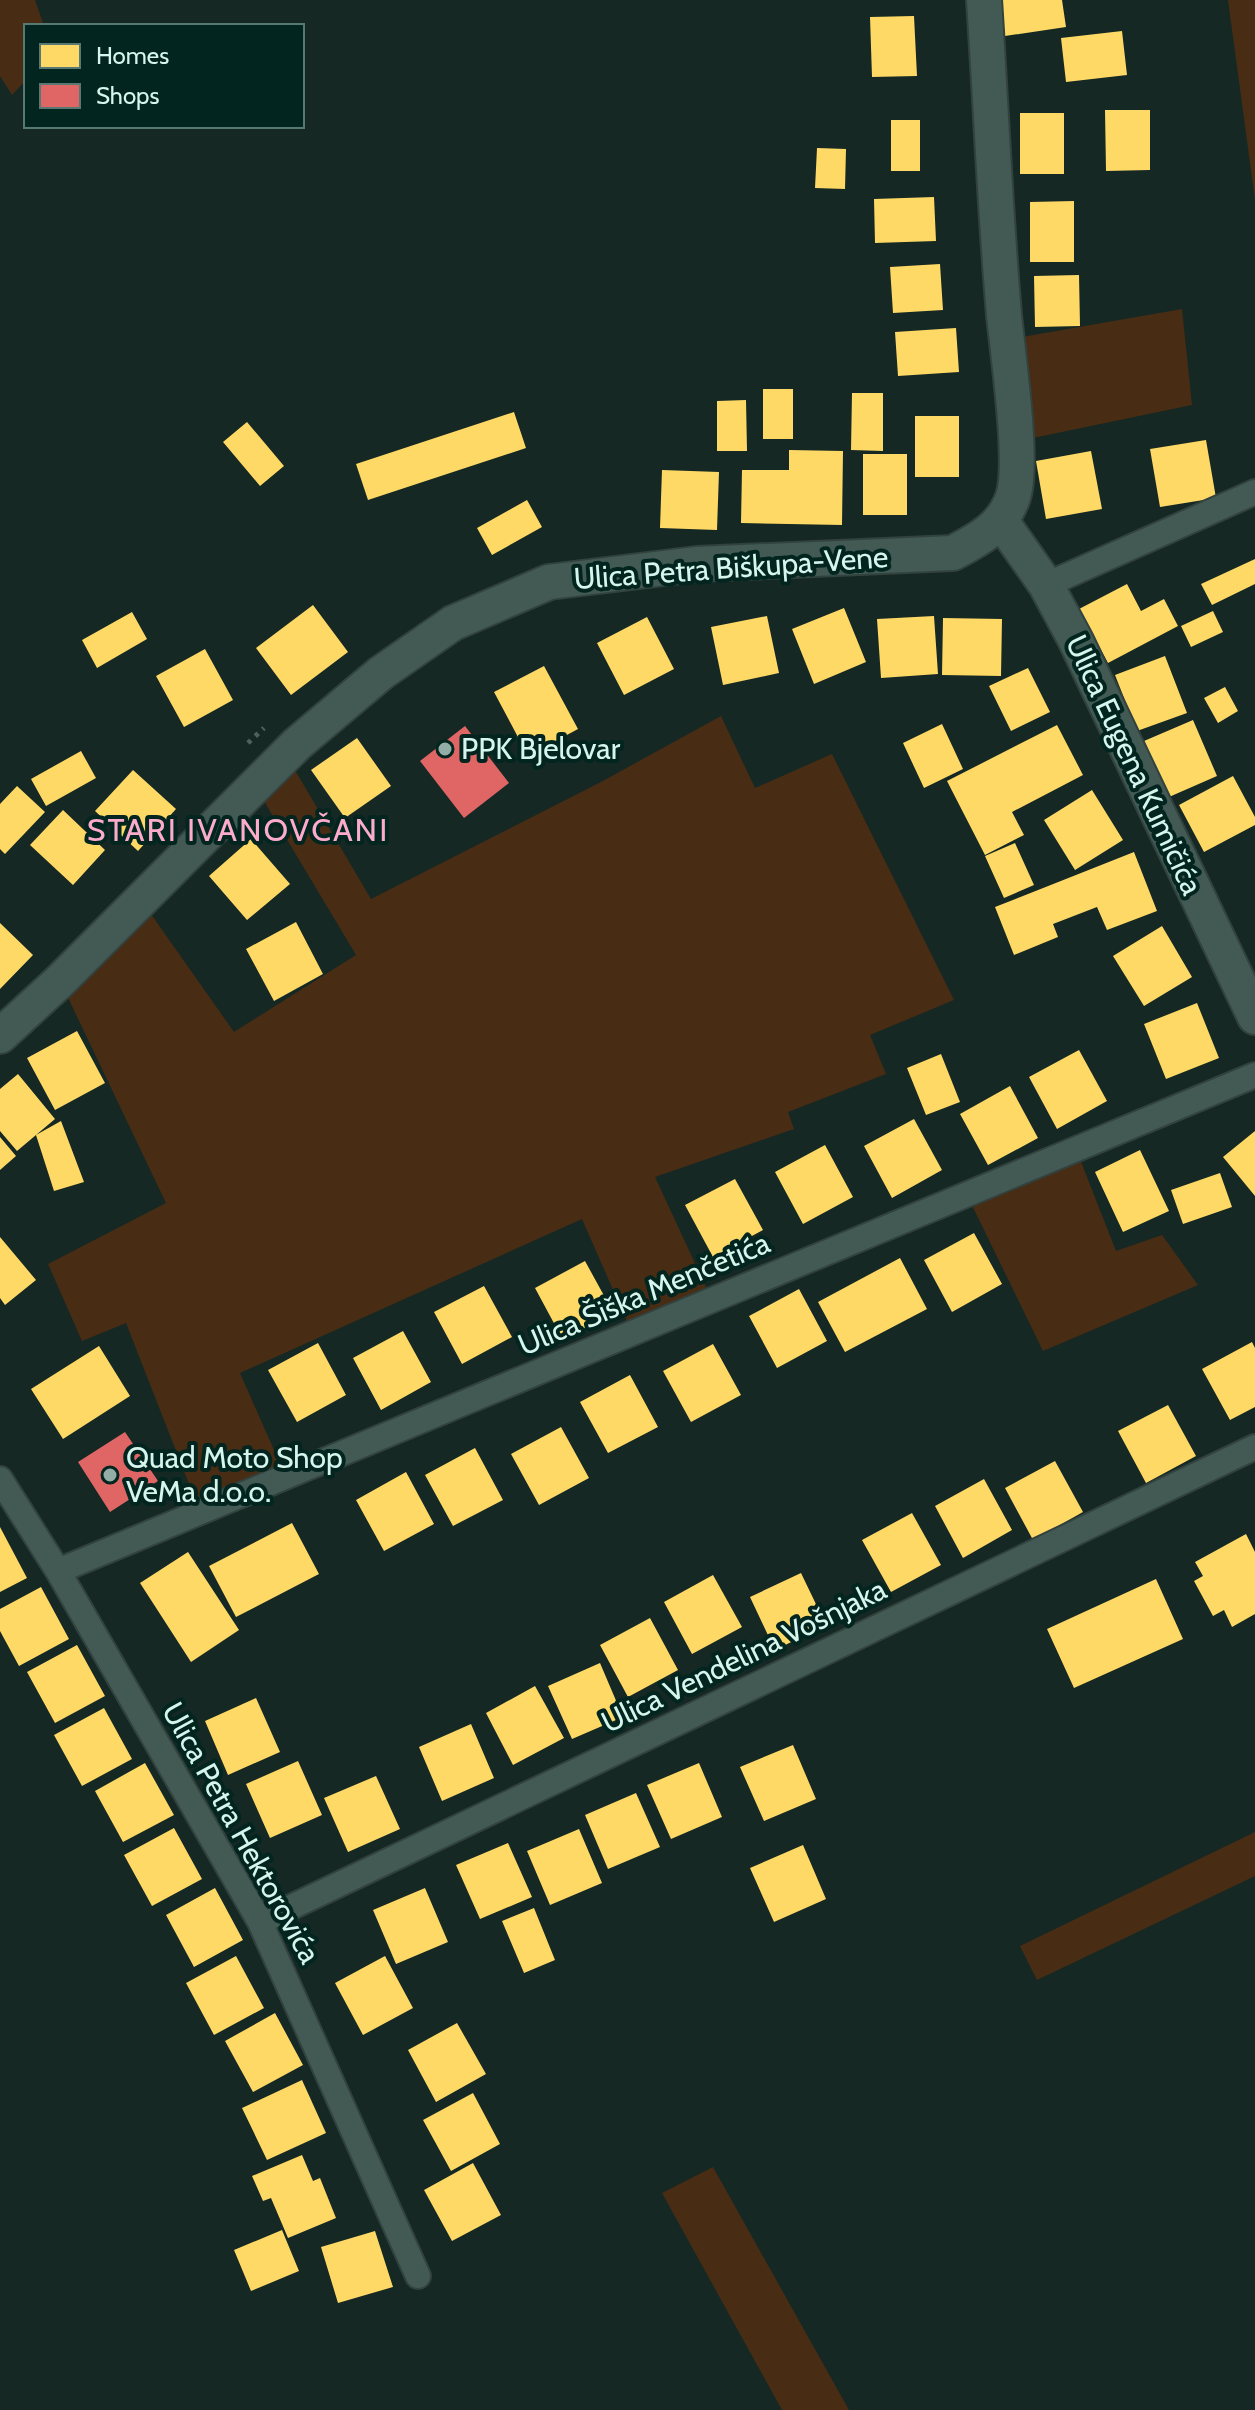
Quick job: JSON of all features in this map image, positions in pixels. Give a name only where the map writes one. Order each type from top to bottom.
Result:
[{"type":"main road","points":[[984,0],[1015,442],[1014,495],[1001,521]]},
{"type":"main road","name":"Ulica Eugena Kumičića","points":[[1001,521],[1046,585],[1076,641],[1255,1017]]},
{"type":"main road","name":"Ulica Petra Biškupa-Vene","points":[[0,1036],[43,998],[297,744],[381,673],[453,623],[549,582],[697,564],[953,553],[982,538],[1001,521]]},
{"type":"street","points":[[1046,585],[1255,492]]},
{"type":"street","name":"Ulica Šiška Menčetića","points":[[58,1571],[1255,1075]]},
{"type":"street","name":"Ulica Vendelina Vošnjaka","points":[[260,1922],[1255,1447]]},
{"type":"street","name":"Ulica Petra Hektorovića","points":[[0,1479],[58,1571],[260,1922],[418,2276]]},
{"type":"shaded area","points":[[0,0],[35,0],[43,24],[24,24],[24,82],[12,95],[0,76]]},
{"type":"shaded area","points":[[1228,0],[1255,0],[1255,200]]},
{"type":"shaded area","points":[[1182,309],[1192,405],[1033,438],[1022,337]]},
{"type":"shaded area","points":[[721,716],[755,788],[832,754],[954,1000],[870,1035],[886,1074],[788,1112],[794,1129],[655,1177],[712,1300],[632,1333],[582,1219],[240,1373],[286,1477],[200,1512],[126,1323],[82,1341],[48,1264],[166,1203],[60,981],[141,900],[234,1032],[356,955],[255,786],[286,755],[371,899],[601,782]]},
{"type":"shaded area","points":[[1076,1149],[1116,1251],[1162,1235],[1198,1285],[1043,1351],[967,1195]]},
{"type":"shaded area","points":[[1255,1832],[1255,1876],[1037,1980],[1020,1946]]},
{"type":"shaded area","points":[[713,2167],[849,2410],[782,2410],[662,2193]]},
{"type":"building: Homes","points":[[1000,0],[1062,0],[1066,27],[1005,36]]},
{"type":"building: Homes","points":[[914,16],[917,76],[872,77],[870,17]]},
{"type":"building: Homes","points":[[1122,31],[1127,75],[1066,82],[1061,38]]},
{"type":"building: Homes","points":[[1105,110],[1150,110],[1150,170],[1106,171]]},
{"type":"building: Homes","points":[[1020,113],[1064,113],[1064,174],[1020,174]]},
{"type":"building: Homes","points":[[891,120],[920,120],[920,171],[891,171]]},
{"type":"building: Homes","points":[[817,148],[846,149],[845,189],[815,188]]},
{"type":"building: Homes","points":[[934,197],[936,241],[875,243],[874,199]]},
{"type":"building: Homes","points":[[1074,201],[1074,262],[1030,262],[1030,202]]},
{"type":"building: Homes","points":[[940,264],[943,310],[893,313],[890,267]]},
{"type":"building: Homes","points":[[1079,275],[1080,326],[1035,327],[1034,276]]},
{"type":"building: Homes","points":[[956,328],[959,372],[898,376],[895,332]]},
{"type":"building: Homes","points":[[763,389],[793,389],[793,439],[763,439]]},
{"type":"building: Homes","points":[[852,393],[883,393],[883,451],[851,450]]},
{"type":"building: Homes","points":[[746,400],[747,451],[717,451],[717,401]]},
{"type":"building: Homes","points":[[514,412],[526,448],[368,500],[356,464]]},
{"type":"building: Homes","points":[[915,416],[959,416],[959,477],[915,477]]},
{"type":"building: Homes","points":[[247,422],[284,466],[260,486],[223,442]]},
{"type":"building: Homes","points":[[1206,440],[1216,498],[1160,507],[1150,449]]},
{"type":"building: Homes","points":[[789,450],[843,451],[842,525],[741,523],[742,470],[789,470]]},
{"type":"building: Homes","points":[[1091,451],[1102,509],[1046,519],[1036,461]]},
{"type":"building: Homes","points":[[863,454],[907,454],[907,515],[863,515]]},
{"type":"building: Homes","points":[[662,470],[719,472],[717,530],[660,528]]},
{"type":"building: Homes","points":[[527,500],[542,527],[492,555],[477,528]]},
{"type":"building: Homes","points":[[1255,559],[1255,584],[1212,605],[1201,584]]},
{"type":"building: Homes","points":[[1127,584],[1141,611],[1164,599],[1178,626],[1108,663],[1079,609]]},
{"type":"building: Homes","points":[[313,605],[348,652],[291,695],[256,648]]},
{"type":"building: Homes","points":[[844,608],[866,662],[814,684],[792,629]]},
{"type":"building: Homes","points":[[1213,611],[1223,632],[1191,647],[1181,626]]},
{"type":"building: Homes","points":[[132,612],[147,639],[97,668],[82,640]]},
{"type":"building: Homes","points":[[767,616],[779,673],[723,685],[711,627]]},
{"type":"building: Homes","points":[[934,616],[938,674],[881,678],[877,619]]},
{"type":"building: Homes","points":[[647,617],[674,669],[624,695],[597,643]]},
{"type":"building: Homes","points":[[943,618],[1002,619],[1001,676],[942,675]]},
{"type":"building: Homes","points":[[205,649],[233,700],[184,727],[156,676]]},
{"type":"building: Homes","points":[[1165,656],[1187,713],[1137,731],[1115,675]]},
{"type":"building: Homes","points":[[544,666],[578,729],[528,756],[494,692]]},
{"type":"building: Homes","points":[[1028,668],[1050,712],[1011,731],[989,686]]},
{"type":"building: Homes","points":[[1225,687],[1238,711],[1218,723],[1204,698]]},
{"type":"building: Homes","points":[[1193,720],[1217,776],[1169,797],[1144,741]]},
{"type":"building: Homes","points":[[942,724],[963,769],[924,788],[903,743]]},
{"type":"building: Homes","points":[[1057,725],[1083,775],[1012,812],[1024,835],[985,855],[947,781]]},
{"type":"building: Homes","points":[[357,738],[391,786],[345,818],[311,770]]},
{"type":"building: Homes","points":[[81,751],[96,778],[46,806],[31,779]]},
{"type":"building: Homes","points":[[133,770],[176,809],[138,851],[95,811]]},
{"type":"building: Homes","points":[[1233,776],[1255,817],[1255,825],[1204,852],[1179,805]]},
{"type":"building: Homes","points":[[17,786],[45,812],[5,854],[0,849],[0,804]]},
{"type":"building: Homes","points":[[1092,790],[1123,840],[1075,870],[1044,820]]},
{"type":"building: Homes","points":[[63,810],[105,850],[73,885],[30,845]]},
{"type":"building: Homes","points":[[251,839],[290,884],[247,920],[209,876]]},
{"type":"building: Homes","points":[[1015,843],[1034,885],[1004,898],[985,856]]},
{"type":"building: Homes","points":[[1134,852],[1157,911],[1107,930],[1097,907],[1053,924],[1058,937],[1014,955],[995,907]]},
{"type":"building: Homes","points":[[296,922],[323,974],[274,1001],[246,949]]},
{"type":"building: Homes","points":[[0,923],[33,955],[0,989]]},
{"type":"building: Homes","points":[[1162,926],[1192,977],[1144,1006],[1113,956]]},
{"type":"building: Homes","points":[[1197,1003],[1219,1058],[1166,1079],[1144,1024]]},
{"type":"building: Homes","points":[[77,1031],[105,1083],[55,1110],[27,1058]]},
{"type":"building: Homes","points":[[1079,1050],[1107,1101],[1057,1129],[1029,1077]]},
{"type":"building: Homes","points":[[941,1054],[960,1102],[926,1115],[907,1068]]},
{"type":"building: Homes","points":[[18,1074],[55,1119],[17,1151],[0,1131],[0,1089]]},
{"type":"building: Homes","points":[[1010,1086],[1038,1138],[988,1165],[960,1114]]},
{"type":"building: Homes","points":[[914,1119],[942,1170],[892,1198],[864,1146]]},
{"type":"building: Homes","points":[[61,1121],[84,1182],[54,1191],[36,1135]]},
{"type":"building: Homes","points":[[1255,1131],[1255,1196],[1223,1157]]},
{"type":"building: Homes","points":[[0,1137],[16,1156],[0,1170]]},
{"type":"building: Homes","points":[[825,1145],[853,1197],[803,1224],[775,1172]]},
{"type":"building: Homes","points":[[1140,1150],[1169,1211],[1123,1232],[1095,1172]]},
{"type":"building: Homes","points":[[1220,1173],[1232,1207],[1183,1224],[1171,1190]]},
{"type":"building: Homes","points":[[735,1179],[763,1230],[713,1257],[685,1205]]},
{"type":"building: Homes","points":[[974,1233],[1002,1284],[952,1312],[924,1260]]},
{"type":"building: Homes","points":[[0,1237],[36,1280],[5,1305],[0,1298]]},
{"type":"building: Homes","points":[[900,1258],[927,1309],[845,1352],[818,1302]]},
{"type":"building: Homes","points":[[585,1261],[613,1312],[563,1340],[535,1288]]},
{"type":"building: Homes","points":[[484,1286],[512,1337],[462,1364],[434,1312]]},
{"type":"building: Homes","points":[[799,1289],[827,1341],[777,1368],[749,1316]]},
{"type":"building: Homes","points":[[403,1331],[431,1382],[381,1410],[353,1358]]},
{"type":"building: Homes","points":[[1252,1342],[1255,1348],[1255,1407],[1230,1420],[1202,1369]]},
{"type":"building: Homes","points":[[318,1343],[346,1395],[297,1422],[268,1370]]},
{"type":"building: Homes","points":[[713,1344],[741,1395],[691,1422],[663,1371]]},
{"type":"building: Homes","points":[[99,1346],[130,1396],[63,1439],[31,1389]]},
{"type":"building: Homes","points":[[630,1375],[658,1427],[608,1453],[580,1402]]},
{"type":"building: Homes","points":[[1168,1405],[1196,1456],[1146,1483],[1118,1431]]},
{"type":"building: Homes","points":[[561,1427],[589,1478],[539,1505],[511,1454]]},
{"type":"building: Homes","points":[[475,1448],[503,1500],[453,1526],[425,1475]]},
{"type":"building: Homes","points":[[1055,1461],[1083,1512],[1033,1540],[1005,1488]]},
{"type":"building: Homes","points":[[406,1472],[434,1524],[384,1551],[356,1500]]},
{"type":"building: Homes","points":[[984,1479],[1012,1530],[963,1558],[935,1506]]},
{"type":"building: Homes","points":[[912,1513],[941,1565],[891,1592],[862,1540]]},
{"type":"building: Homes","points":[[292,1523],[319,1574],[236,1617],[209,1566]]},
{"type":"building: Homes","points":[[0,1527],[27,1578],[0,1592]]},
{"type":"building: Homes","points":[[1246,1534],[1255,1552],[1255,1614],[1232,1627],[1224,1610],[1213,1616],[1194,1581],[1203,1576],[1195,1562]]},
{"type":"building: Homes","points":[[188,1552],[239,1630],[191,1662],[140,1583]]},
{"type":"building: Homes","points":[[801,1573],[826,1625],[775,1650],[750,1597]]},
{"type":"building: Homes","points":[[713,1575],[742,1627],[692,1654],[664,1602]]},
{"type":"building: Homes","points":[[1156,1579],[1183,1639],[1074,1688],[1047,1629]]},
{"type":"building: Homes","points":[[41,1587],[69,1639],[19,1666],[0,1631],[0,1609]]},
{"type":"building: Homes","points":[[650,1618],[678,1670],[628,1697],[600,1645]]},
{"type":"building: Homes","points":[[77,1645],[105,1696],[55,1723],[27,1672]]},
{"type":"building: Homes","points":[[600,1663],[623,1717],[572,1739],[548,1686]]},
{"type":"building: Homes","points":[[535,1686],[564,1738],[513,1765],[486,1713]]},
{"type":"building: Homes","points":[[256,1698],[280,1752],[228,1775],[205,1721]]},
{"type":"building: Homes","points":[[104,1708],[132,1759],[82,1786],[54,1735]]},
{"type":"building: Homes","points":[[471,1724],[494,1778],[442,1801],[419,1747]]},
{"type":"building: Homes","points":[[793,1745],[816,1799],[764,1821],[740,1767]]},
{"type":"building: Homes","points":[[298,1761],[322,1815],[270,1838],[246,1784]]},
{"type":"building: Homes","points":[[145,1763],[174,1815],[123,1842],[95,1791]]},
{"type":"building: Homes","points":[[699,1763],[722,1817],[671,1839],[647,1785]]},
{"type":"building: Homes","points":[[376,1776],[400,1829],[348,1852],[324,1798]]},
{"type":"building: Homes","points":[[636,1793],[660,1847],[608,1869],[585,1815]]},
{"type":"building: Homes","points":[[174,1828],[202,1879],[152,1906],[124,1855]]},
{"type":"building: Homes","points":[[579,1829],[602,1883],[550,1905],[527,1851]]},
{"type":"building: Homes","points":[[508,1843],[532,1897],[480,1919],[456,1865]]},
{"type":"building: Homes","points":[[803,1845],[826,1899],[774,1922],[750,1868]]},
{"type":"building: Homes","points":[[215,1888],[243,1940],[194,1967],[166,1915]]},
{"type":"building: Homes","points":[[425,1888],[448,1942],[396,1964],[373,1910]]},
{"type":"building: Homes","points":[[534,1908],[555,1960],[524,1973],[502,1921]]},
{"type":"building: Homes","points":[[236,1956],[264,2008],[214,2035],[186,1983]]},
{"type":"building: Homes","points":[[385,1956],[413,2008],[363,2035],[335,1983]]},
{"type":"building: Homes","points":[[275,2013],[303,2065],[253,2092],[225,2041]]},
{"type":"building: Homes","points":[[457,2023],[486,2074],[436,2102],[408,2050]]},
{"type":"building: Homes","points":[[302,2080],[326,2133],[267,2160],[242,2108]]},
{"type":"building: Homes","points":[[473,2093],[500,2144],[451,2171],[423,2120]]},
{"type":"building: Homes","points":[[302,2155],[313,2181],[320,2178],[336,2218],[288,2238],[271,2198],[263,2201],[252,2176]]},
{"type":"building: Homes","points":[[473,2163],[501,2215],[452,2241],[424,2190]]},
{"type":"building: Homes","points":[[282,2230],[299,2271],[251,2291],[234,2250]]},
{"type":"building: Homes","points":[[375,2231],[393,2287],[338,2303],[321,2247]]},
{"type":"building: Shops","points":[[465,726],[509,783],[464,818],[420,761]]},
{"type":"building: Shops","points":[[125,1432],[158,1481],[110,1512],[78,1462]]},
{"type":"place","name":"PPK Bjelovar","points":[[445,749]]},
{"type":"place","name":"Quad Moto Shop VeMa d.o.o.","points":[[110,1475]]},
{"type":"district","name":"STARI IVANOVČANI","points":[[238,830]]}]
